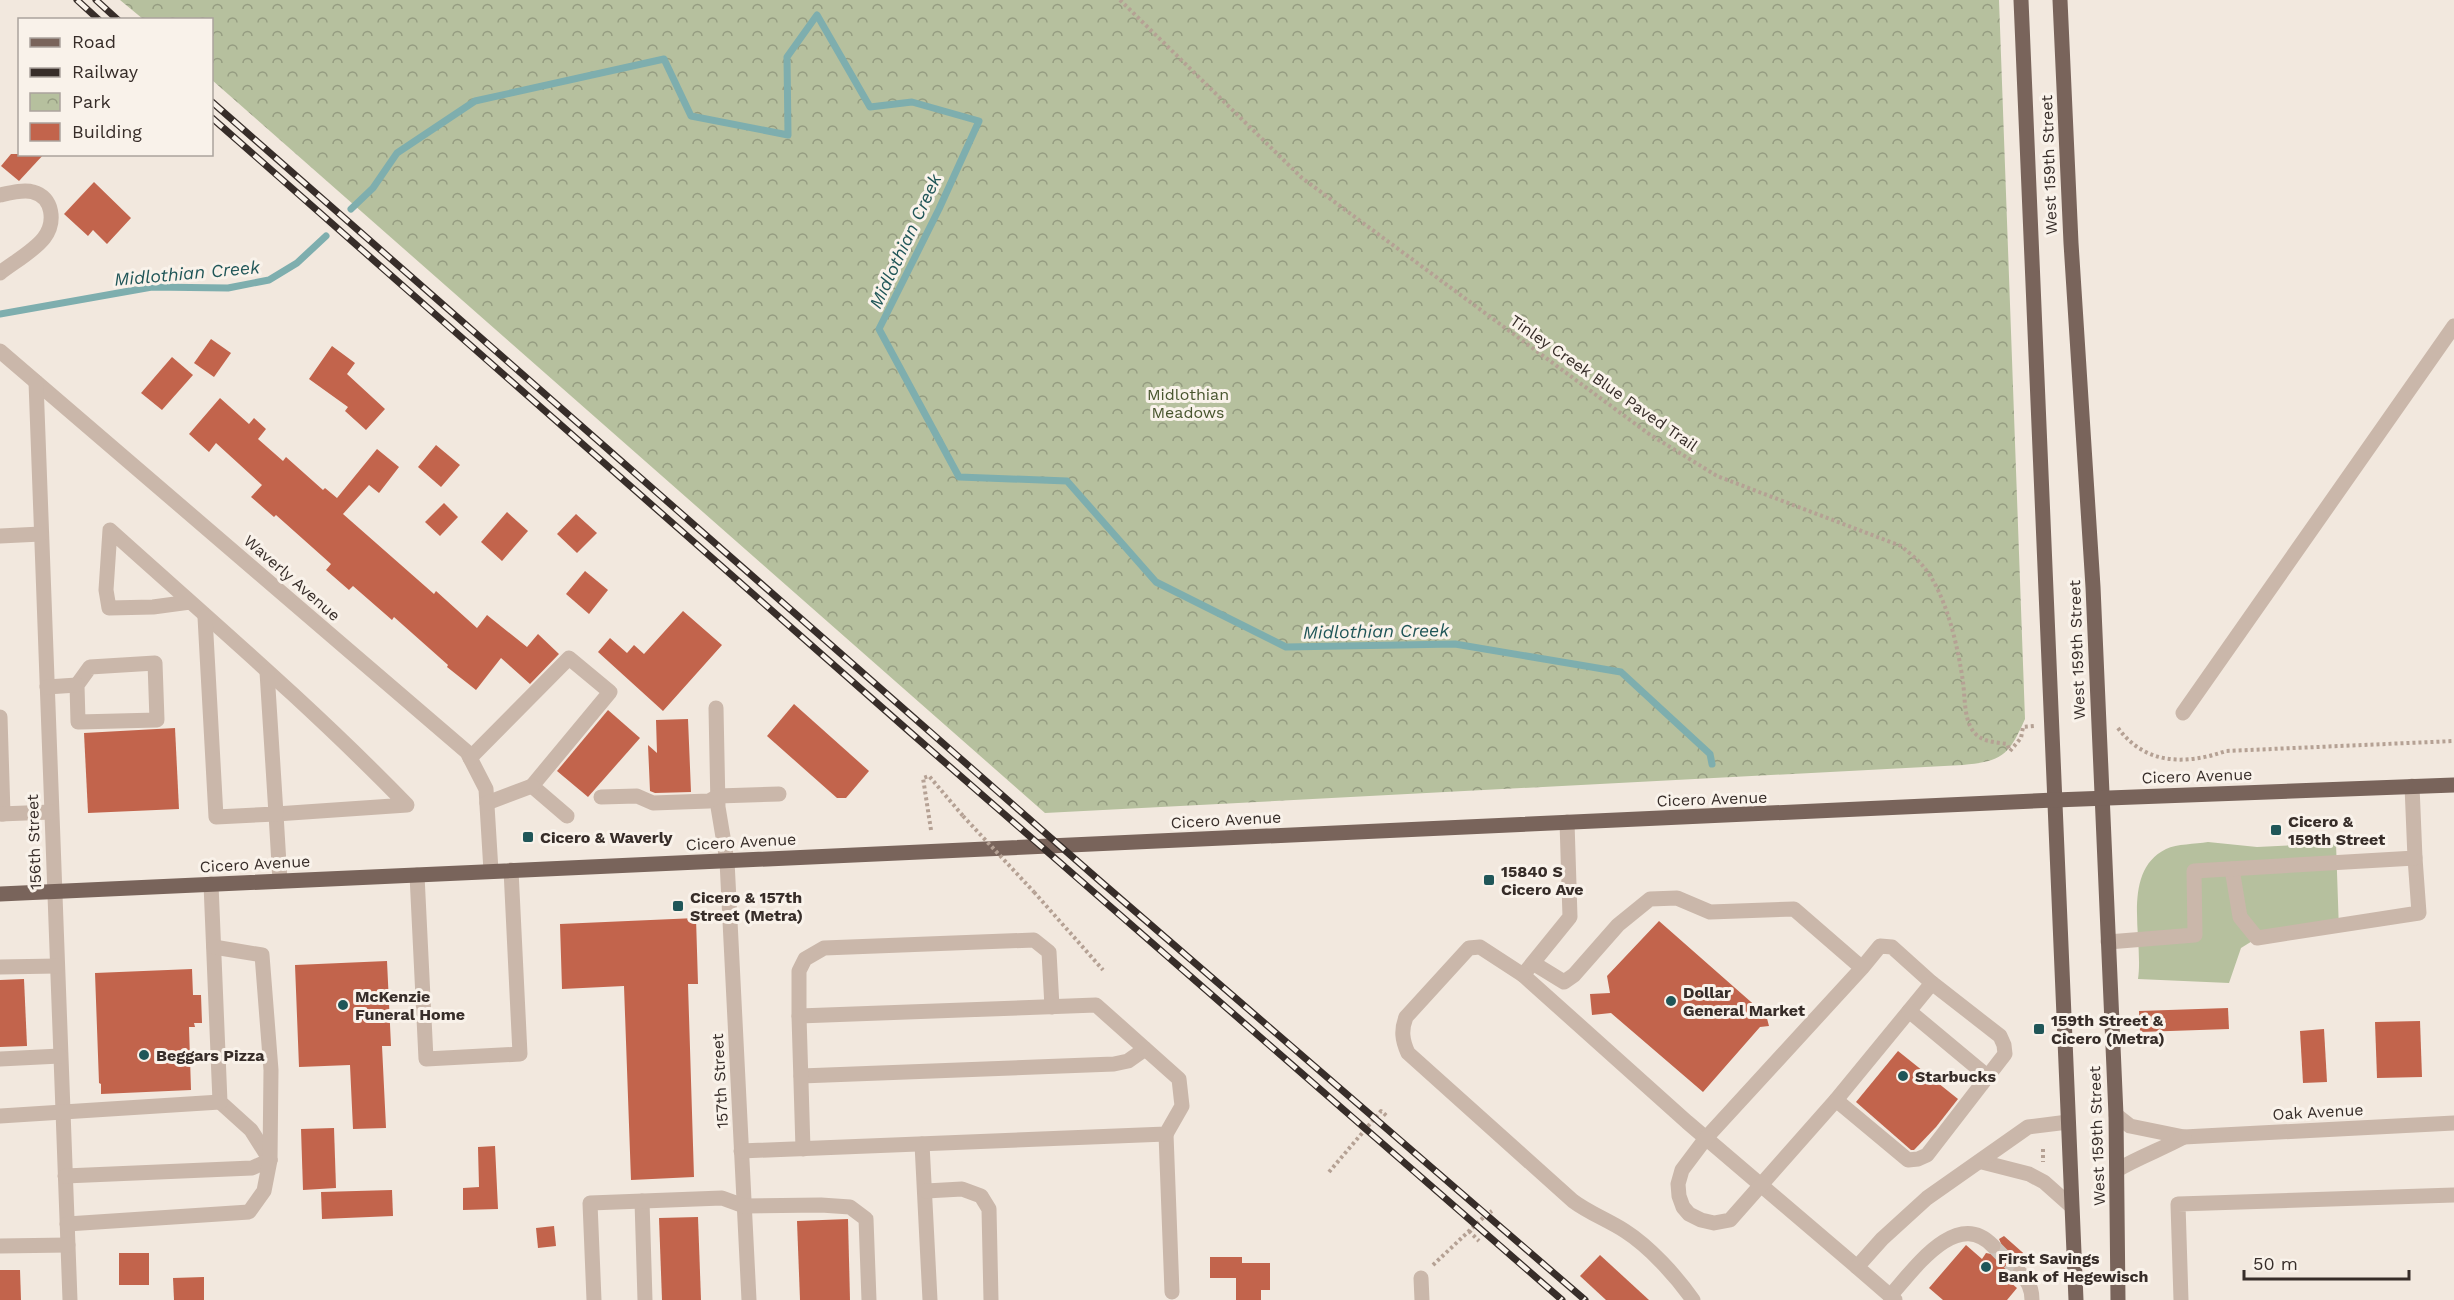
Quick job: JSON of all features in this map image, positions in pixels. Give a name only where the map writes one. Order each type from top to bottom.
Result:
[{"type":"main road","name":"West 159th Street","points":[[2021,0],[2076,1300]]},
{"type":"main road","name":"West 159th Street","points":[[2060,0],[2071,243],[2093,587],[2116,1115],[2118,1300]]},
{"type":"main road","name":"Cicero Avenue","points":[[0,894],[2055,800],[2454,784]]},
{"type":"street","points":[[0,195],[30,191],[42,195],[51,207],[51,226],[43,239],[0,273]]},
{"type":"street","points":[[2183,713],[2454,326]]},
{"type":"street","name":"Waverly Avenue","points":[[0,351],[458,744],[470,758],[486,789],[491,871]]},
{"type":"street","name":"156th Street","points":[[36,382],[70,1300]]},
{"type":"street","points":[[190,602],[153,607],[110,608],[106,590],[110,530],[190,602],[205,617],[267,672],[364,761],[407,805],[216,817],[205,617]]},
{"type":"street","points":[[0,536],[41,534]]},
{"type":"street","points":[[470,758],[569,658],[610,692],[532,786],[487,803]]},
{"type":"street","points":[[155,663],[157,720],[78,722],[77,685],[90,667],[155,663]]},
{"type":"street","points":[[267,672],[280,881]]},
{"type":"street","points":[[47,687],[77,685]]},
{"type":"street","name":"157th Street","points":[[716,708],[718,796],[727,861],[749,1300]]},
{"type":"street","points":[[0,717],[2,814],[51,812]]},
{"type":"street","points":[[532,786],[567,816]]},
{"type":"street","points":[[2232,869],[2240,917],[2257,938],[2419,913],[2412,786]]},
{"type":"street","points":[[601,797],[637,796],[652,803],[709,801],[718,796],[779,794]]},
{"type":"street","points":[[1523,975],[1570,917],[1567,822]]},
{"type":"street","points":[[2108,942],[2194,935],[2194,871],[2415,858]]},
{"type":"street","points":[[417,875],[426,1059],[520,1054],[511,870]]},
{"type":"street","points":[[211,884],[220,1101],[251,1130],[270,1160]]},
{"type":"street","points":[[1533,963],[1564,982],[1574,975],[1618,925],[1650,899],[1677,898],[1710,912],[1794,909],[1862,968]]},
{"type":"street","points":[[803,1149],[799,971],[805,959],[824,948],[1034,940],[1049,952],[1052,1007]]},
{"type":"street","points":[[1836,1100],[1908,1160],[1918,1160],[1927,1155],[2005,1054],[2004,1045],[2000,1036],[1932,983],[1892,947],[1880,946],[1706,1138],[1682,1170],[1678,1184],[1683,1207],[1689,1214],[1701,1220],[1714,1223],[1730,1220],[1836,1100],[1932,983]]},
{"type":"street","points":[[67,1224],[249,1212],[264,1191],[270,1160],[271,1070],[262,955],[214,947]]},
{"type":"street","points":[[1693,1300],[1672,1273],[1627,1231],[1573,1201],[1408,1053],[1402,1038],[1402,1028],[1406,1017],[1468,948],[1480,947],[1523,975],[1706,1138],[1892,1298],[1935,1247],[1954,1235],[1975,1234],[1993,1246]]},
{"type":"street","points":[[0,967],[57,966]]},
{"type":"street","points":[[799,1016],[1096,1005],[1179,1079],[1182,1106],[1166,1134],[1172,1292]]},
{"type":"street","points":[[1910,1011],[1987,1076]]},
{"type":"street","points":[[801,1076],[1114,1064],[1128,1060],[1145,1049]]},
{"type":"street","points":[[0,1059],[60,1056]]},
{"type":"street","points":[[0,1116],[220,1101]]},
{"type":"street","name":"Oak Avenue","points":[[2116,1115],[2130,1126],[2184,1137],[2454,1123]]},
{"type":"street","points":[[1857,1267],[1882,1239],[1928,1198],[1982,1162],[2028,1127],[2068,1122]]},
{"type":"street","points":[[741,1151],[1166,1134]]},
{"type":"street","name":"Oak Avenue","points":[[2117,1170],[2136,1158],[2163,1149],[2184,1137]]},
{"type":"street","points":[[922,1144],[930,1300]]},
{"type":"street","points":[[65,1176],[252,1168],[270,1160]]},
{"type":"street","points":[[1982,1162],[2029,1174],[2044,1182],[2071,1206]]},
{"type":"street","points":[[926,1191],[962,1189],[981,1196],[989,1209],[991,1300]]},
{"type":"street","points":[[2181,1300],[2178,1204],[2454,1195]]},
{"type":"street","points":[[594,1300],[590,1203],[722,1198],[744,1206],[849,1207],[866,1219],[869,1300]]},
{"type":"street","points":[[642,1201],[645,1300]]},
{"type":"street","points":[[0,1246],[68,1245]]},
{"type":"street","points":[[2020,1273],[2026,1278],[2032,1292],[2032,1300]]},
{"type":"street","points":[[1421,1278],[1422,1300]]},
{"type":"path","name":"Tinley Creek Blue Paved Trail","points":[[1120,0],[1302,178],[1649,434],[1717,476],[1901,546],[1922,565],[1935,586],[1949,621],[1973,732],[1981,739],[2007,744],[2010,751],[2021,738],[2023,727]]},
{"type":"path","points":[[2114,722],[2122,734],[2143,752],[2158,758],[2179,760],[2204,759],[2226,751],[2454,741]]},
{"type":"path","points":[[930,830],[923,778],[929,776],[1103,970]]},
{"type":"path","points":[[1329,1172],[1381,1111],[1388,1117]]},
{"type":"path","points":[[2043,1149],[2043,1166]]},
{"type":"path","points":[[1435,1263],[1492,1211]]},
{"type":"path","points":[[1469,1231],[1479,1241]]},
{"type":"green space","name":"Midlothian Meadows","points":[[120,0],[1999,0],[2025,719],[2014,741],[2003,754],[1987,761],[1963,765],[1045,813],[213,81],[213,18],[142,18]]},
{"type":"green space","points":[[2208,842],[2257,847],[2336,843],[2339,931],[2257,938],[2241,948],[2229,983],[2138,979],[2137,908],[2143,873],[2152,860],[2170,847]]},
{"type":"building","points":[[11,154],[42,156],[19,181],[1,166]]},
{"type":"building","points":[[94,182],[131,218],[107,244],[93,230],[88,236],[64,214]]},
{"type":"building","points":[[211,339],[231,353],[214,377],[194,363]]},
{"type":"building","points":[[332,346],[355,363],[347,374],[385,409],[366,430],[345,411],[348,407],[309,379]]},
{"type":"building","points":[[172,357],[193,375],[162,410],[141,393]]},
{"type":"building","points":[[220,398],[249,424],[254,418],[266,429],[258,439],[283,461],[286,457],[323,490],[325,488],[337,498],[377,449],[399,467],[379,493],[369,485],[343,514],[434,594],[436,591],[477,628],[487,615],[527,647],[538,634],[559,654],[530,684],[501,658],[476,690],[447,667],[448,665],[394,617],[392,620],[353,586],[349,590],[326,570],[331,564],[276,515],[274,517],[251,497],[262,485],[216,443],[209,452],[189,434]]},
{"type":"building","points":[[436,445],[460,465],[441,487],[418,467]]},
{"type":"building","points":[[444,503],[458,517],[440,536],[425,522]]},
{"type":"building","points":[[507,512],[528,531],[502,561],[481,542]]},
{"type":"building","points":[[576,514],[597,533],[577,553],[557,534]]},
{"type":"building","points":[[585,571],[608,590],[589,614],[566,594]]},
{"type":"building","points":[[683,611],[722,645],[663,711],[598,652],[610,638],[627,653],[634,645],[644,654]]},
{"type":"building","points":[[794,704],[869,771],[846,798],[837,798],[767,736]]},
{"type":"building","points":[[608,710],[640,738],[588,797],[557,771]]},
{"type":"building","points":[[688,719],[691,792],[655,793],[650,791],[648,745],[657,753],[656,720]]},
{"type":"building","points":[[175,728],[179,809],[88,813],[84,733]]},
{"type":"building","points":[[696,918],[698,984],[688,984],[694,1177],[631,1180],[624,986],[562,989],[560,924]]},
{"type":"building","name":"Dollar General Market","points":[[1659,921],[1759,1009],[1764,1007],[1769,1026],[1760,1027],[1703,1092],[1611,1013],[1592,1015],[1590,994],[1610,993],[1607,976]]},
{"type":"building","name":"McKenzie Funeral Home","points":[[387,961],[391,1046],[382,1046],[386,1128],[353,1129],[350,1065],[299,1067],[295,965]]},
{"type":"building","name":"Beggars Pizza","points":[[192,969],[193,995],[201,995],[202,1023],[194,1023],[195,1027],[189,1027],[191,1090],[101,1094],[95,973]]},
{"type":"building","points":[[24,979],[27,1046],[0,1047],[0,980]]},
{"type":"building","points":[[2228,1008],[2229,1029],[2140,1032],[2139,1011]]},
{"type":"building","points":[[2420,1021],[2422,1077],[2377,1078],[2375,1022]]},
{"type":"building","points":[[2324,1029],[2327,1082],[2303,1083],[2300,1031]]},
{"type":"building","name":"Starbucks","points":[[1898,1051],[1958,1099],[1914,1150],[1911,1150],[1856,1102]]},
{"type":"building","points":[[334,1128],[336,1188],[303,1190],[301,1129]]},
{"type":"building","points":[[495,1146],[498,1209],[463,1210],[463,1188],[479,1187],[478,1147]]},
{"type":"building","points":[[392,1190],[393,1216],[322,1219],[321,1192]]},
{"type":"building","points":[[698,1217],[701,1300],[662,1300],[659,1218]]},
{"type":"building","points":[[848,1219],[850,1300],[800,1300],[797,1221]]},
{"type":"building","points":[[554,1226],[556,1246],[538,1248],[536,1228]]},
{"type":"building","name":"First Savings Bank of Hegewisch","points":[[2004,1236],[2030,1259],[2026,1266],[2018,1264],[2013,1267],[2011,1275],[2014,1280],[2011,1283],[2017,1288],[2007,1300],[1943,1300],[1929,1288],[1966,1245],[1982,1259],[1986,1253],[1996,1255],[2003,1248],[1999,1239]]},
{"type":"building","points":[[119,1253],[149,1253],[149,1285],[119,1285]]},
{"type":"building","points":[[1600,1255],[1649,1300],[1606,1300],[1580,1276]]},
{"type":"building","points":[[1210,1257],[1242,1257],[1242,1263],[1270,1263],[1270,1290],[1261,1290],[1261,1300],[1236,1300],[1236,1278],[1210,1278]]},
{"type":"building","points":[[0,1270],[20,1270],[21,1300],[0,1300]]},
{"type":"building","points":[[204,1277],[204,1300],[174,1300],[173,1278]]},
{"type":"waterway","name":"Midlothian Creek","points":[[351,209],[373,188],[397,153],[475,101],[664,59],[691,116],[788,135],[787,57],[817,15],[870,107],[912,102],[979,121],[939,209],[879,329],[959,477],[1067,481],[1156,582],[1286,647],[1455,644],[1621,672],[1710,754],[1712,764]]},
{"type":"waterway","name":"Midlothian Creek","points":[[0,314],[152,287],[228,288],[269,280],[297,263],[326,236]]},
{"type":"tunnel","points":[[1993,1246],[2020,1273]]},
{"type":"railway","points":[[77,0],[97,18]]},
{"type":"railway","points":[[96,0],[116,18]]},
{"type":"railway","points":[[213,103],[1100,881],[1585,1300]]},
{"type":"railway","points":[[213,119],[911,733],[1562,1300]]},
{"type":"place","name":"Cicero & 159th Street","points":[[2276,830]]},
{"type":"place","name":"Cicero & Waverly","points":[[528,837]]},
{"type":"place","name":"15840 S Cicero Ave","points":[[1489,880]]},
{"type":"place","name":"Cicero & 157th Street (Metra)","points":[[678,906]]},
{"type":"place","name":"Dollar General Market","points":[[1671,1001]]},
{"type":"place","name":"McKenzie Funeral Home","points":[[343,1005]]},
{"type":"place","name":"159th Street & Cicero (Metra)","points":[[2039,1029]]},
{"type":"place","name":"Beggars Pizza","points":[[144,1055]]},
{"type":"place","name":"Starbucks","points":[[1903,1076]]},
{"type":"place","name":"First Savings Bank of Hegewisch","points":[[1986,1267]]}]
